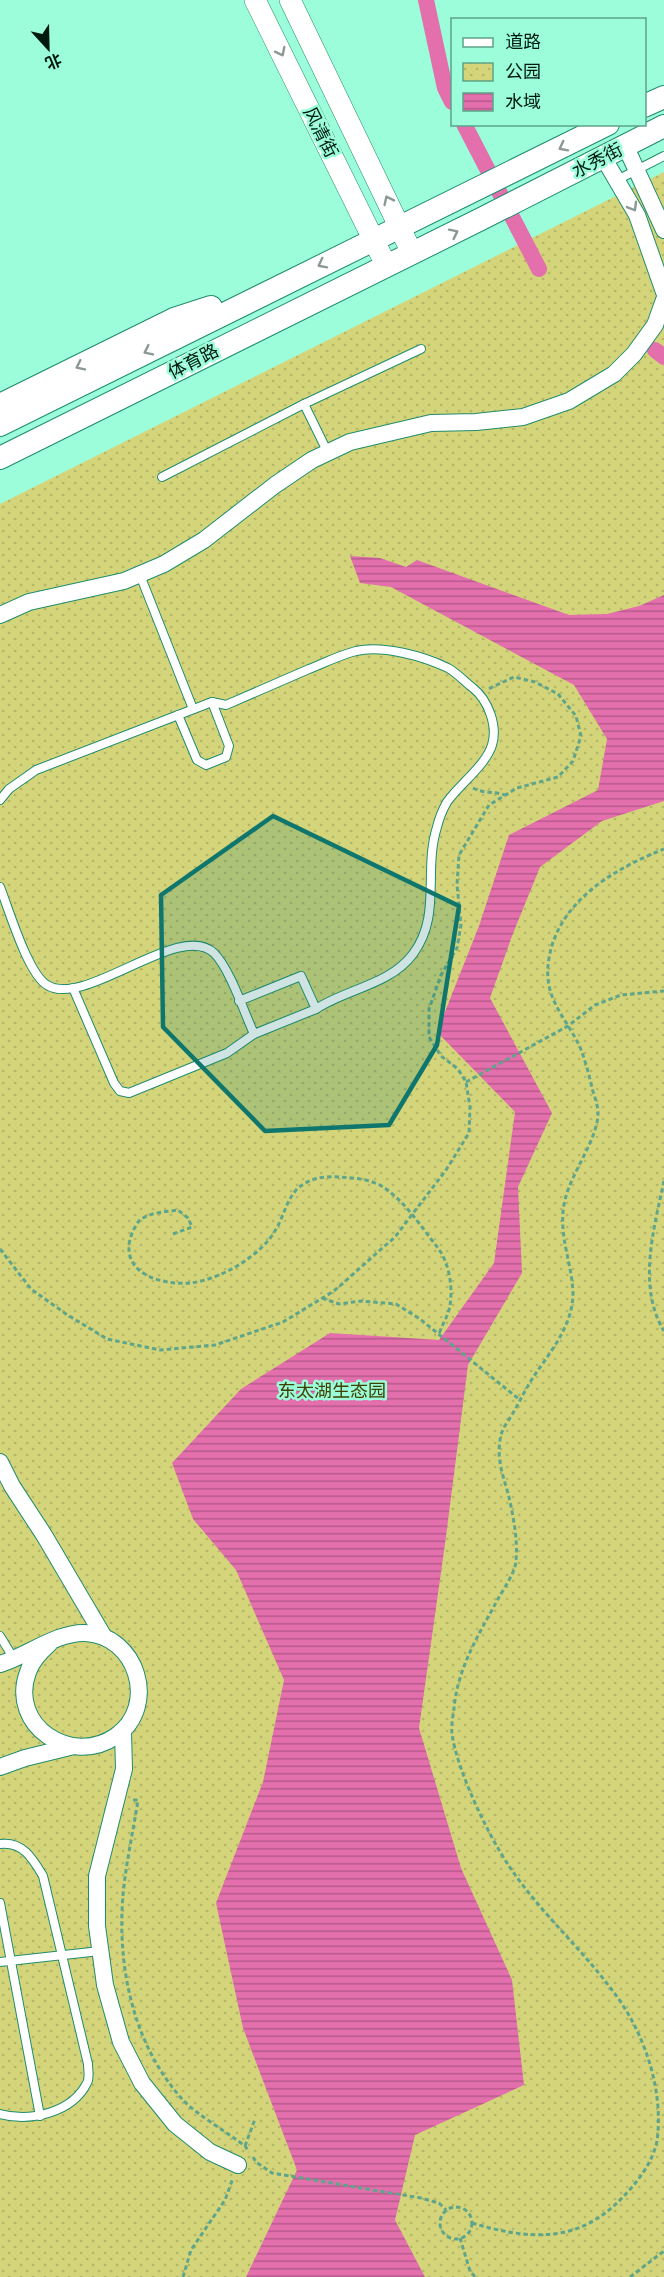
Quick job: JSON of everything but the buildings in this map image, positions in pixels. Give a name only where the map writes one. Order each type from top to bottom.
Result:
[{"type":"main road","points":[[646,106],[664,97]]},
{"type":"main road","name":"水秀街","points":[[468,195],[604,126]]},
{"type":"main road","name":"水秀街","points":[[483,218],[664,126]]},
{"type":"main road","name":"体育路","points":[[0,425],[400,225],[468,195]]},
{"type":"main road","name":"体育路","points":[[0,458],[483,218]]},
{"type":"main road","points":[[0,405],[174,319],[289,281]]},
{"type":"main road","points":[[0,472],[208,367],[306,305]]},
{"type":"street","name":"风清街","points":[[255,0],[375,238],[386,265]]},
{"type":"street","name":"风清街","points":[[290,0],[412,253]]},
{"type":"street","points":[[625,146],[664,230]]},
{"type":"street","points":[[603,157],[637,215],[664,292]]},
{"type":"street","points":[[0,615],[29,602],[124,581],[164,564],[204,540],[275,485],[327,453],[350,442],[431,423],[476,422],[523,417],[569,401],[614,374],[634,354],[656,325],[664,300]]},
{"type":"street","points":[[0,1462],[12,1486],[44,1535],[104,1637]]},
{"type":"street","points":[[0,1767],[70,1747],[89,1748],[107,1743],[123,1732],[134,1716],[140,1698],[139,1679],[132,1661],[120,1647],[104,1637],[85,1633],[66,1635],[7,1662]]},
{"type":"street","points":[[49,1644],[35,1657],[27,1674],[24,1693],[28,1711],[38,1728],[52,1740],[70,1747]]},
{"type":"street","points":[[123,1732],[123,1769],[97,1876],[97,1926],[105,1985],[121,2042],[142,2083],[175,2124],[210,2152],[238,2165]]},
{"type":"lane","points":[[616,180],[664,156]]},
{"type":"lane","points":[[162,477],[304,404],[421,349]]},
{"type":"lane","points":[[304,404],[327,453]]},
{"type":"lane","points":[[140,574],[193,709]]},
{"type":"lane","points":[[0,800],[9,789],[36,770],[212,702],[226,705],[357,651],[394,651],[450,669],[479,693],[493,722],[492,745],[482,761],[446,804],[430,851],[431,915],[423,938],[412,956],[396,970],[325,1003],[315,1010],[254,1034],[227,1053],[129,1093],[120,1090],[114,1083],[73,988]]},
{"type":"lane","points":[[178,715],[197,760],[206,765],[226,757],[229,746],[212,702]]},
{"type":"lane","points":[[0,887],[3,906],[33,971],[46,985],[61,991],[73,988],[175,948],[195,944],[213,951],[225,968],[254,1034]]},
{"type":"lane","points":[[239,1001],[301,976],[315,1010]]},
{"type":"lane","points":[[0,1636],[7,1662]]},
{"type":"lane","points":[[0,1844],[10,1843],[30,1853],[43,1876],[88,2064],[88,2081],[78,2095],[61,2108],[40,2116],[15,2118],[0,2115]]},
{"type":"lane","points":[[0,1903],[40,2116]]},
{"type":"lane","points":[[0,1962],[62,1957],[100,1951]]},
{"type":"path","points":[[0,1249],[31,1289],[66,1314],[107,1339],[160,1350],[215,1345],[283,1322],[334,1291],[395,1237],[446,1170],[469,1133],[470,1107],[466,1082],[458,1069],[441,1056],[429,1036],[429,1009],[441,975],[457,948],[461,925],[457,885],[459,855],[489,805],[517,788],[558,777],[573,761],[581,736],[576,716],[558,694],[535,682],[514,677],[479,693]]},
{"type":"path","points":[[463,782],[482,793],[505,795]]},
{"type":"path","points":[[472,2223],[505,2232],[535,2235],[564,2233],[589,2224],[612,2208],[631,2189],[645,2169],[657,2145],[660,2108],[654,2076],[644,2046],[613,1990],[528,1892],[506,1863],[464,1779],[452,1732],[456,1693],[470,1650],[516,1564],[515,1533],[498,1460],[501,1432],[555,1348],[569,1316],[573,1293],[563,1230],[564,1202],[575,1171],[591,1140],[598,1113],[579,1045],[552,999],[546,971],[553,939],[570,910],[594,887],[633,862],[664,849]]},
{"type":"path","points":[[466,1082],[568,1026],[595,1005],[621,995],[664,991]]},
{"type":"path","points":[[173,1234],[192,1227],[188,1218],[178,1210],[156,1213],[140,1221],[129,1240],[128,1255],[136,1270],[157,1280],[190,1283],[227,1272],[258,1252],[276,1231],[286,1204],[298,1189],[313,1179],[330,1176],[359,1179],[382,1186],[398,1200],[442,1254],[450,1277],[450,1306],[438,1334]]},
{"type":"path","points":[[664,1181],[652,1237],[650,1287],[656,1317],[664,1331]]},
{"type":"path","points":[[322,1298],[339,1304],[361,1301],[396,1304],[438,1334],[520,1400]]},
{"type":"path","points":[[117,1800],[138,1800],[123,1893],[122,1929],[124,1965],[134,2012],[147,2045],[162,2072],[184,2101],[245,2146],[256,2162],[272,2173],[421,2198],[439,2203],[446,2210]]},
{"type":"path","points":[[183,2277],[191,2250],[225,2200],[255,2119]]},
{"type":"path","points":[[456,2207],[465,2210],[472,2218],[470,2232],[460,2238],[450,2238],[442,2230],[441,2219],[446,2210],[456,2207]]},
{"type":"path","points":[[460,2238],[470,2271],[475,2277]]},
{"type":"path","points":[[630,2277],[664,2251]]},
{"type":"highlighted area","points":[[273,816],[459,906],[437,1045],[389,1125],[265,1131],[163,1027],[161,895]]},
{"type":"green space","name":"东太湖生态园","points":[[664,172],[664,2277],[0,2277],[0,504]]},
{"type":"water","points":[[350,556],[380,558],[406,567],[417,560],[569,615],[607,614],[639,606],[664,595],[664,801],[602,821],[540,867],[490,998],[552,1113],[518,1187],[522,1273],[468,1365],[419,1728],[461,1868],[512,1980],[524,2085],[415,2135],[395,2220],[425,2277],[246,2277],[297,2170],[243,2028],[216,1903],[263,1782],[284,1680],[236,1570],[193,1519],[172,1463],[241,1389],[330,1333],[439,1340],[494,1263],[515,1112],[437,1032],[479,926],[509,835],[598,790],[607,739],[574,685],[391,587],[360,583]]},
{"type":"waterway","points":[[426,0],[445,88],[451,100]]},
{"type":"waterway","points":[[465,126],[539,269]]},
{"type":"waterway","points":[[655,350],[664,357]]}]
